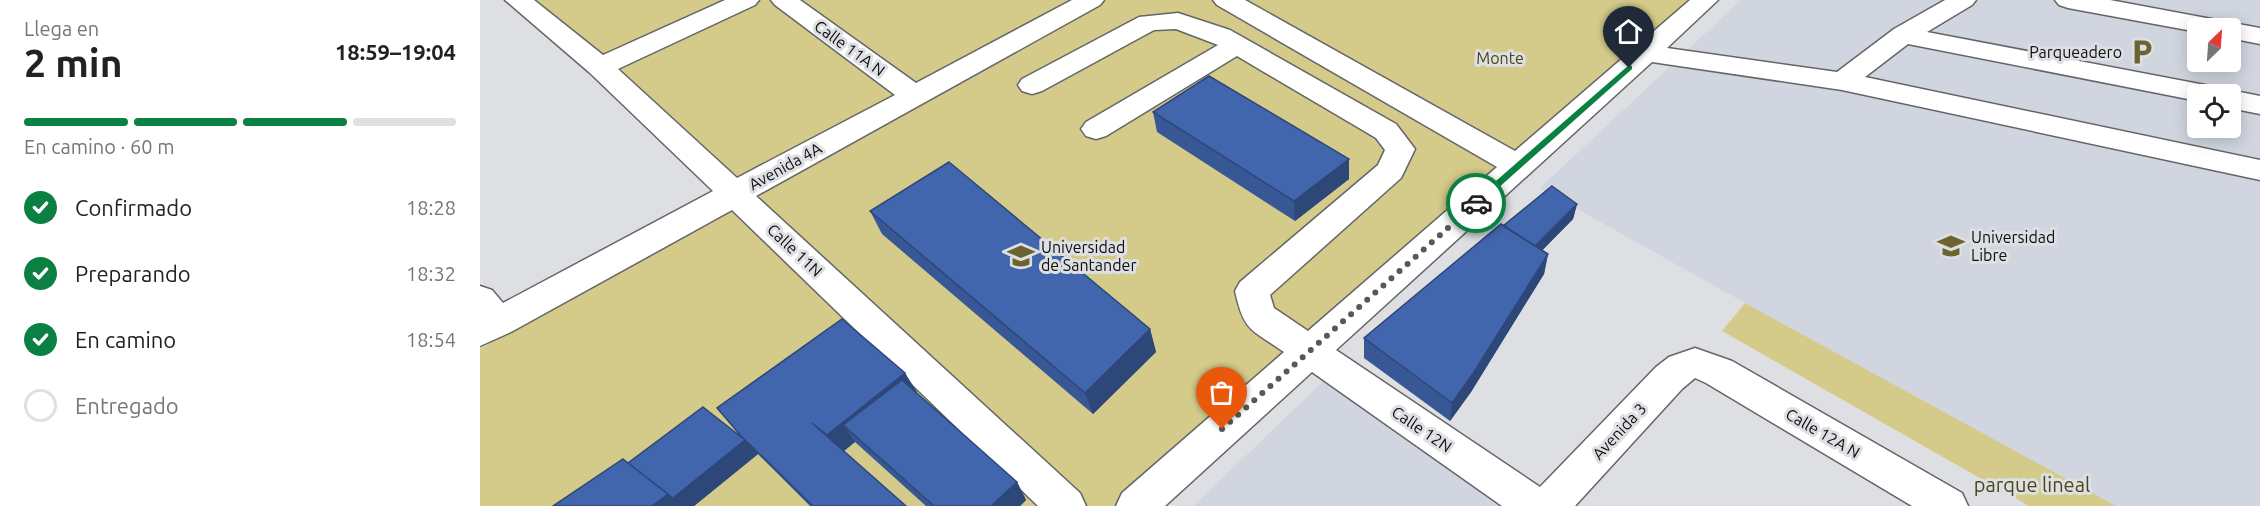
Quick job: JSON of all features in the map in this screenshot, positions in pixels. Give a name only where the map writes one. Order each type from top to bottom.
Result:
[{"type":"street","name":"Calle 11N","points":[[518,0],[600,67],[1066,506]]},
{"type":"street","points":[[600,67],[746,0]]},
{"type":"street","name":"Calle 11A N","points":[[784,0],[915,96]]},
{"type":"street","name":"Avenida 4A","points":[[486,318],[735,194],[1091,0]]},
{"type":"street","points":[[1226,0],[1518,166]]},
{"type":"street","points":[[1136,506],[1705,0]]},
{"type":"street","points":[[1842,81],[1903,35],[1963,0]]},
{"type":"street","points":[[2068,0],[2187,22]]},
{"type":"street","points":[[1032,85],[1148,23],[1178,21],[1221,36],[1237,45],[1096,129]]},
{"type":"street","points":[[2241,32],[2260,36]]},
{"type":"street","points":[[1903,35],[2187,90]]},
{"type":"street","name":"Calle 12N","points":[[1237,45],[1386,131],[1400,149],[1390,171],[1252,291],[1258,316],[1536,506]]},
{"type":"street","points":[[1644,54],[1842,81],[2260,170]]},
{"type":"street","points":[[2241,101],[2260,105]]},
{"type":"street","name":"Avenida 3","points":[[1549,506],[1669,378],[1682,368],[1695,363]]},
{"type":"street","name":"Calle 12A N","points":[[1695,363],[1719,372],[1948,506]]},
{"type":"shaded area","name":"Universidad Libre","points":[[1741,0],[2260,0],[2260,506],[2116,506],[1540,188]]},
{"type":"shaded area","points":[[1330,375],[1512,506],[1193,506]]},
{"type":"green space","name":"Universidad de Santander","points":[[512,0],[1705,0],[1143,506],[480,506],[480,349],[732,207]]},
{"type":"green space","name":"parque lineal","points":[[1745,303],[2116,506],[2029,506],[1722,331]]},
{"type":"building","points":[[1209,76],[1349,159],[1294,201],[1153,112]]},
{"type":"building","points":[[949,162],[1150,329],[1085,393],[870,211]]},
{"type":"building","points":[[1552,186],[1577,204],[1535,246],[1503,226]]},
{"type":"building","points":[[1501,224],[1548,254],[1452,403],[1364,338]]},
{"type":"building","points":[[842,319],[905,373],[827,435],[812,423],[906,506],[813,506],[741,436],[717,408]]},
{"type":"building","points":[[902,380],[1017,482],[991,506],[934,506],[843,425]]},
{"type":"building","points":[[703,407],[745,440],[673,498],[628,463]]},
{"type":"building","points":[[623,459],[668,494],[652,506],[553,506]]},
{"type":"way so far","points":[[1222,429],[1476,203]]},
{"type":"place","name":"Parqueadero","points":[[2142,52]]},
{"type":"place","name":"Universidad Libre","points":[[1951,246]]},
{"type":"place","name":"Universidad de Santander","points":[[1021,256]]},
{"type":"route","points":[[1476,203],[1629,68]]},
{"type":"park label","name":"Monte","points":[[1500,58]]}]
